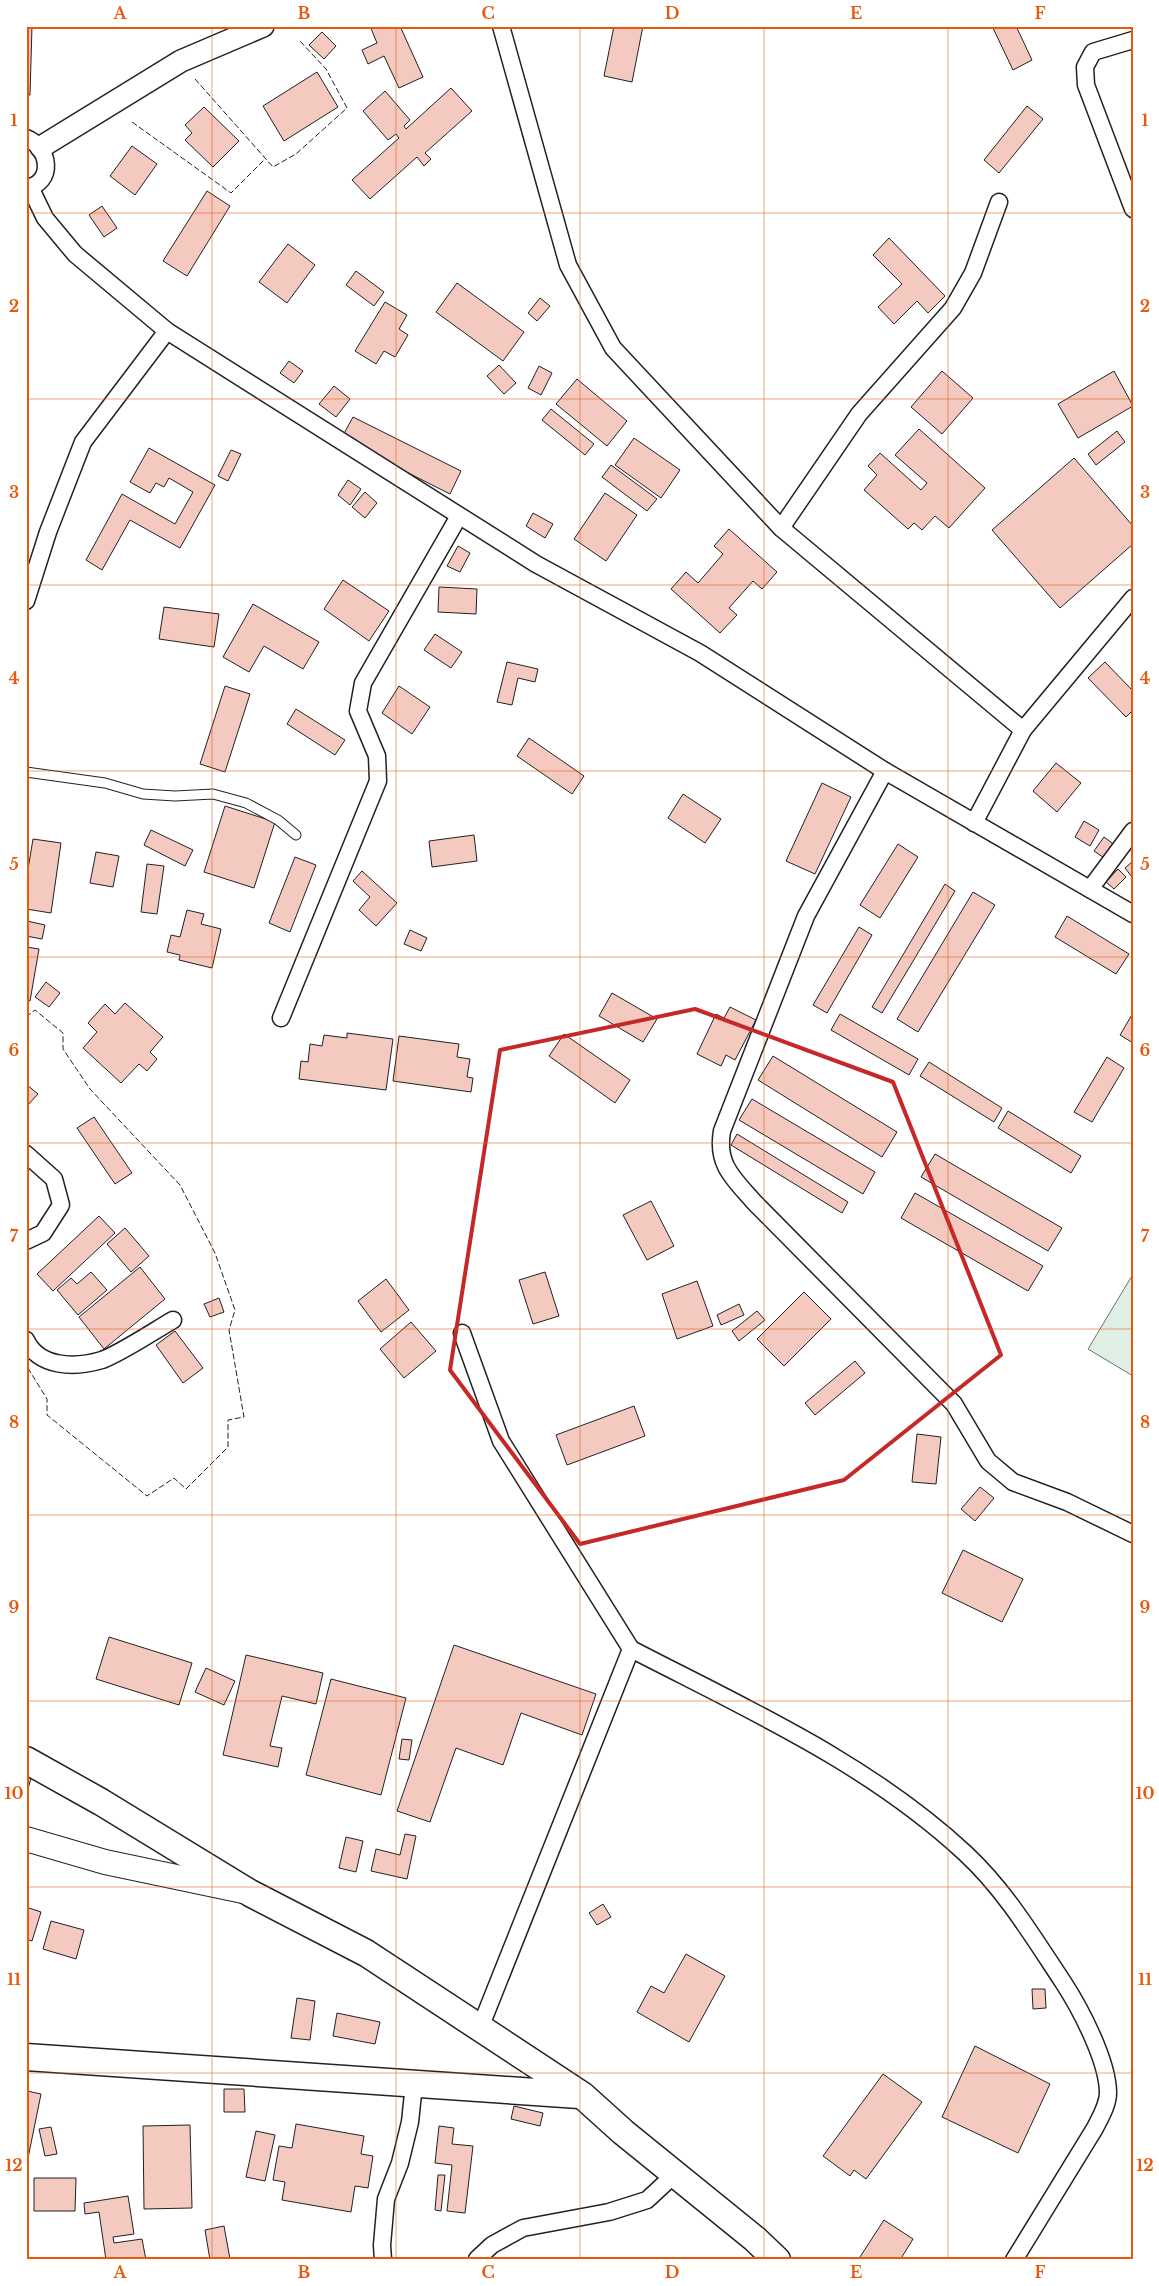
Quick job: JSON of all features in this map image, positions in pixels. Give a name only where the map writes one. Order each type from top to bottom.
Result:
[{"type":"main road","points":[[26,1760],[101,1802],[250,1893],[366,1953],[582,2095],[755,2239],[777,2260]]},
{"type":"main road","points":[[26,1839],[105,1862],[250,1893]]},
{"type":"main road","points":[[26,2057],[582,2095]]},
{"type":"street","points":[[263,26],[181,61],[34,142],[45,155],[44,174],[39,182],[28,188],[45,218],[75,254],[167,331],[459,516],[536,564],[700,653],[885,772],[1133,914]]},
{"type":"street","points":[[501,26],[568,265],[613,348],[781,528],[1023,730]]},
{"type":"street","points":[[1133,40],[1093,52],[1085,66],[1086,85],[1133,209]]},
{"type":"street","points":[[781,528],[859,414],[953,308],[973,272],[999,202]]},
{"type":"street","points":[[26,601],[48,532],[83,442],[167,331]]},
{"type":"street","points":[[281,1018],[378,781],[378,756],[358,711],[363,683],[459,516]]},
{"type":"street","points":[[974,823],[1023,730],[1133,598]]},
{"type":"street","points":[[885,772],[806,916],[722,1131],[719,1147],[723,1163],[731,1176],[755,1203],[954,1404],[988,1461],[1013,1482],[1067,1502],[1133,1534]]},
{"type":"street","points":[[1090,889],[1133,830]]},
{"type":"street","points":[[26,1154],[54,1179],[61,1206],[43,1233],[26,1241]]},
{"type":"street","points":[[26,1340],[30,1347],[47,1362],[68,1365],[102,1360],[173,1320]]},
{"type":"street","points":[[462,1333],[501,1441],[631,1648],[838,1758],[874,1780],[965,1853],[1011,1903],[1075,2000],[1105,2074],[1108,2094],[1103,2112],[1095,2128],[1014,2260]]},
{"type":"street","points":[[480,2028],[631,1648]]},
{"type":"street","points":[[383,2260],[382,2245],[386,2199],[400,2163],[410,2122],[414,2084]]},
{"type":"street","points":[[477,2259],[492,2245],[523,2228],[608,2212],[647,2200],[676,2174]]},
{"type":"lane","points":[[26,772],[105,784],[143,794],[175,796],[213,794],[246,803],[278,820],[296,835]]},
{"type":"highlighted area","points":[[695,1009],[893,1082],[1001,1355],[844,1480],[580,1544],[450,1370],[500,1050]]},
{"type":"green space","points":[[1133,1274],[1133,1376],[1088,1349]]},
{"type":"building","points":[[26,26],[32,26],[30,95],[26,95]]},
{"type":"building","points":[[370,26],[400,26],[423,77],[399,88],[384,56],[368,64],[362,50],[377,43]]},
{"type":"building","points":[[614,26],[643,26],[632,82],[604,76]]},
{"type":"building","points":[[992,26],[1016,26],[1032,60],[1013,70]]},
{"type":"building","points":[[322,32],[336,46],[324,59],[309,45]]},
{"type":"building","points":[[317,72],[338,107],[284,141],[263,106]]},
{"type":"building","points":[[451,88],[472,111],[425,153],[431,159],[424,166],[417,157],[370,199],[352,180],[399,138],[396,134],[388,140],[363,111],[385,91],[410,120],[404,126],[406,129]]},
{"type":"building","points":[[1027,106],[1043,119],[999,173],[984,160]]},
{"type":"building","points":[[204,107],[239,141],[213,167],[185,140],[192,133],[185,125]]},
{"type":"building","points":[[132,146],[157,164],[135,195],[110,176]]},
{"type":"building","points":[[207,191],[230,206],[187,276],[163,261]]},
{"type":"building","points":[[102,206],[117,228],[104,237],[89,215]]},
{"type":"building","points":[[889,238],[945,296],[928,313],[917,301],[894,324],[878,307],[902,284],[873,255]]},
{"type":"building","points":[[288,244],[315,265],[287,303],[259,282]]},
{"type":"building","points":[[356,271],[384,292],[374,306],[346,285]]},
{"type":"building","points":[[457,283],[524,332],[503,361],[436,312]]},
{"type":"building","points":[[540,298],[550,306],[537,321],[528,313]]},
{"type":"building","points":[[385,302],[407,315],[399,329],[408,335],[395,357],[384,351],[376,364],[355,351]]},
{"type":"building","points":[[289,361],[303,371],[294,383],[280,373]]},
{"type":"building","points":[[499,365],[516,383],[504,394],[487,376]]},
{"type":"building","points":[[539,366],[552,373],[541,395],[528,388]]},
{"type":"building","points":[[942,371],[973,398],[942,434],[911,407]]},
{"type":"building","points":[[1114,371],[1133,406],[1078,438],[1058,404]]},
{"type":"building","points":[[577,379],[627,421],[607,446],[556,404]]},
{"type":"building","points":[[334,386],[350,399],[336,417],[319,404]]},
{"type":"building","points":[[551,409],[594,444],[585,455],[542,420]]},
{"type":"building","points":[[353,417],[461,471],[450,494],[341,439]]},
{"type":"building","points":[[919,429],[985,488],[949,528],[935,516],[922,530],[914,523],[908,529],[864,490],[877,475],[868,466],[880,453],[921,490],[927,483],[895,455]]},
{"type":"building","points":[[1117,431],[1125,442],[1096,465],[1088,454]]},
{"type":"building","points":[[634,438],[680,470],[661,498],[615,465]]},
{"type":"building","points":[[149,448],[215,485],[180,548],[130,520],[102,570],[86,560],[122,494],[175,524],[193,492],[169,478],[164,487],[156,483],[150,493],[130,482]]},
{"type":"building","points":[[231,450],[241,454],[228,481],[218,476]]},
{"type":"building","points":[[1074,458],[1133,526],[1133,544],[1060,608],[992,530]]},
{"type":"building","points":[[611,465],[657,499],[647,511],[602,477]]},
{"type":"building","points":[[348,480],[361,489],[350,505],[338,495]]},
{"type":"building","points":[[365,492],[377,503],[365,518],[352,507]]},
{"type":"building","points":[[605,493],[637,515],[606,561],[574,539]]},
{"type":"building","points":[[533,513],[553,524],[545,538],[526,526]]},
{"type":"building","points":[[729,529],[777,572],[762,589],[753,581],[729,608],[737,615],[720,633],[671,589],[686,572],[698,583],[723,554],[714,546]]},
{"type":"building","points":[[458,546],[470,553],[460,572],[447,566]]},
{"type":"building","points":[[343,580],[389,611],[369,641],[324,609]]},
{"type":"building","points":[[439,587],[477,589],[476,614],[438,612]]},
{"type":"building","points":[[253,604],[319,642],[303,669],[264,646],[249,672],[223,657]]},
{"type":"building","points":[[164,607],[219,614],[214,647],[159,639]]},
{"type":"building","points":[[435,634],[462,652],[451,668],[424,650]]},
{"type":"building","points":[[507,662],[538,669],[535,682],[518,678],[512,705],[497,702]]},
{"type":"building","points":[[1105,662],[1133,691],[1133,710],[1126,717],[1088,678]]},
{"type":"building","points":[[225,686],[250,694],[225,772],[200,764]]},
{"type":"building","points":[[399,686],[430,707],[412,734],[382,713]]},
{"type":"building","points":[[296,709],[345,740],[335,755],[287,724]]},
{"type":"building","points":[[529,738],[584,776],[572,794],[517,756]]},
{"type":"building","points":[[1056,763],[1081,783],[1057,812],[1033,791]]},
{"type":"building","points":[[822,783],[851,797],[815,874],[786,861]]},
{"type":"building","points":[[683,794],[721,819],[705,843],[668,818]]},
{"type":"building","points":[[225,806],[275,822],[254,888],[204,872]]},
{"type":"building","points":[[1084,821],[1099,830],[1090,846],[1075,837]]},
{"type":"building","points":[[151,830],[193,850],[185,866],[144,845]]},
{"type":"building","points":[[474,835],[477,861],[432,867],[429,841]]},
{"type":"building","points":[[1104,837],[1116,846],[1107,860],[1094,851]]},
{"type":"building","points":[[33,839],[61,843],[51,913],[26,909],[26,881]]},
{"type":"building","points":[[898,844],[918,857],[880,918],[860,905]]},
{"type":"building","points":[[96,852],[119,856],[113,887],[90,883]]},
{"type":"building","points":[[295,857],[316,865],[290,932],[269,923]]},
{"type":"building","points":[[1133,861],[1133,877],[1132,877],[1125,868]]},
{"type":"building","points":[[147,864],[164,866],[157,914],[141,912]]},
{"type":"building","points":[[1118,869],[1126,877],[1114,889],[1106,882]]},
{"type":"building","points":[[362,871],[397,903],[376,926],[359,910],[370,897],[353,881]]},
{"type":"building","points":[[945,884],[955,891],[882,1013],[872,1007]]},
{"type":"building","points":[[973,892],[995,905],[918,1032],[897,1019]]},
{"type":"building","points":[[187,910],[204,914],[201,924],[221,929],[212,968],[179,960],[180,955],[167,952],[171,935],[180,937]]},
{"type":"building","points":[[1067,916],[1129,954],[1116,974],[1055,937]]},
{"type":"building","points":[[27,921],[45,925],[42,939],[26,936]]},
{"type":"building","points":[[859,927],[872,935],[827,1013],[813,1005]]},
{"type":"building","points":[[410,930],[427,938],[421,951],[404,944]]},
{"type":"building","points":[[26,947],[39,949],[30,1001],[26,1000]]},
{"type":"building","points":[[46,982],[60,993],[49,1007],[35,997]]},
{"type":"building","points":[[612,993],[657,1019],[643,1042],[599,1016]]},
{"type":"building","points":[[125,1003],[163,1037],[150,1052],[157,1059],[147,1071],[139,1064],[121,1083],[83,1048],[97,1032],[88,1023],[105,1004],[115,1014]]},
{"type":"building","points":[[730,1007],[756,1020],[735,1060],[726,1055],[721,1066],[697,1054],[716,1014],[724,1018]]},
{"type":"building","points":[[1133,1013],[1133,1043],[1120,1035]]},
{"type":"building","points":[[840,1014],[918,1059],[909,1075],[831,1030]]},
{"type":"building","points":[[347,1033],[393,1039],[386,1090],[299,1079],[301,1061],[308,1062],[310,1044],[322,1046],[324,1035],[347,1038]]},
{"type":"building","points":[[564,1034],[630,1080],[615,1103],[549,1056]]},
{"type":"building","points":[[399,1036],[459,1044],[457,1057],[470,1059],[467,1077],[473,1078],[471,1092],[393,1081]]},
{"type":"building","points":[[773,1056],[897,1132],[882,1157],[758,1080]]},
{"type":"building","points":[[1107,1057],[1124,1068],[1092,1122],[1074,1112]]},
{"type":"building","points":[[929,1062],[1002,1108],[994,1122],[920,1076]]},
{"type":"building","points":[[26,1084],[38,1094],[26,1107]]},
{"type":"building","points":[[752,1099],[875,1172],[863,1194],[739,1120]]},
{"type":"building","points":[[1008,1111],[1081,1156],[1071,1173],[998,1128]]},
{"type":"building","points":[[94,1117],[132,1173],[115,1184],[77,1128]]},
{"type":"building","points":[[737,1134],[848,1202],[842,1213],[731,1145]]},
{"type":"building","points":[[935,1154],[1062,1228],[1048,1251],[921,1177]]},
{"type":"building","points":[[915,1193],[1043,1266],[1028,1291],[901,1218]]},
{"type":"building","points":[[651,1201],[674,1246],[647,1260],[623,1215]]},
{"type":"building","points":[[99,1216],[115,1233],[53,1291],[37,1274]]},
{"type":"building","points":[[125,1228],[149,1256],[131,1272],[107,1244]]},
{"type":"building","points":[[140,1267],[165,1299],[104,1349],[79,1317]]},
{"type":"building","points":[[91,1272],[107,1290],[78,1315],[57,1290],[71,1278],[77,1284]]},
{"type":"building","points":[[545,1272],[559,1316],[533,1324],[519,1280]]},
{"type":"building","points":[[386,1279],[409,1310],[381,1332],[358,1301]]},
{"type":"building","points":[[697,1281],[713,1326],[677,1339],[662,1294]]},
{"type":"building","points":[[804,1292],[831,1319],[784,1366],[757,1339]]},
{"type":"building","points":[[219,1298],[224,1312],[210,1317],[204,1304]]},
{"type":"building","points":[[739,1304],[744,1315],[721,1325],[717,1315]]},
{"type":"building","points":[[757,1311],[765,1320],[739,1341],[732,1331]]},
{"type":"building","points":[[411,1322],[436,1351],[404,1378],[380,1349]]},
{"type":"building","points":[[175,1331],[203,1368],[183,1383],[156,1345]]},
{"type":"building","points":[[855,1361],[865,1373],[815,1415],[805,1403]]},
{"type":"building","points":[[634,1406],[645,1436],[567,1465],[556,1435]]},
{"type":"building","points":[[917,1434],[941,1437],[936,1484],[912,1482]]},
{"type":"building","points":[[980,1487],[994,1498],[975,1521],[961,1509]]},
{"type":"building","points":[[963,1550],[1023,1579],[1002,1622],[942,1593]]},
{"type":"building","points":[[109,1637],[192,1663],[179,1705],[96,1679]]},
{"type":"building","points":[[454,1645],[596,1694],[582,1735],[521,1713],[503,1765],[456,1748],[430,1822],[397,1811]]},
{"type":"building","points":[[246,1655],[323,1673],[316,1704],[282,1696],[270,1746],[282,1748],[278,1767],[223,1755]]},
{"type":"building","points":[[206,1668],[235,1681],[224,1705],[195,1692]]},
{"type":"building","points":[[331,1679],[406,1698],[381,1795],[306,1775]]},
{"type":"building","points":[[402,1739],[412,1740],[409,1760],[399,1759]]},
{"type":"building","points":[[26,1765],[34,1767],[28,1789],[26,1788]]},
{"type":"building","points":[[405,1834],[416,1836],[407,1879],[371,1871],[376,1849],[400,1855]]},
{"type":"building","points":[[346,1837],[363,1841],[356,1872],[339,1868]]},
{"type":"building","points":[[603,1904],[611,1917],[597,1925],[589,1913]]},
{"type":"building","points":[[26,1907],[41,1912],[32,1941],[26,1939]]},
{"type":"building","points":[[51,1921],[84,1930],[76,1959],[43,1949]]},
{"type":"building","points":[[686,1954],[725,1976],[689,2042],[637,2012],[651,1986],[664,1993]]},
{"type":"building","points":[[1032,1989],[1045,1989],[1046,2008],[1033,2009]]},
{"type":"building","points":[[297,1998],[315,2001],[310,2040],[291,2038]]},
{"type":"building","points":[[337,2013],[380,2022],[375,2044],[333,2036]]},
{"type":"building","points":[[975,2046],[1050,2084],[1018,2153],[942,2117]]},
{"type":"building","points":[[883,2074],[922,2102],[866,2179],[854,2170],[850,2176],[823,2156]]},
{"type":"building","points":[[224,2089],[244,2089],[245,2112],[224,2112]]},
{"type":"building","points":[[27,2091],[41,2094],[26,2168],[26,2093]]},
{"type":"building","points":[[514,2106],[543,2113],[540,2126],[511,2119]]},
{"type":"building","points":[[296,2124],[364,2136],[361,2154],[373,2156],[368,2188],[355,2186],[351,2212],[282,2200],[285,2182],[273,2180],[279,2146],[292,2148]]},
{"type":"building","points":[[190,2125],[192,2208],[144,2209],[143,2126]]},
{"type":"building","points":[[439,2126],[454,2128],[452,2144],[473,2146],[465,2213],[447,2211],[452,2165],[435,2163]]},
{"type":"building","points":[[51,2127],[57,2154],[45,2156],[39,2129]]},
{"type":"building","points":[[256,2131],[275,2135],[265,2181],[246,2177]]},
{"type":"building","points":[[438,2175],[445,2175],[441,2211],[435,2210]]},
{"type":"building","points":[[34,2178],[76,2178],[75,2211],[34,2211]]},
{"type":"building","points":[[128,2196],[134,2234],[113,2237],[114,2243],[142,2239],[146,2260],[106,2260],[99,2212],[85,2214],[84,2203]]},
{"type":"building","points":[[884,2220],[913,2239],[900,2260],[858,2260]]},
{"type":"building","points":[[224,2226],[230,2259],[210,2260],[205,2230]]},
{"type":"fence","points":[[195,79],[273,167],[296,154],[347,108],[326,69],[299,40]]},
{"type":"fence","points":[[132,122],[231,193],[265,159]]},
{"type":"fence","points":[[26,1017],[35,1010],[63,1033],[63,1049],[90,1089],[180,1185],[215,1253],[235,1310],[229,1330],[244,1417],[228,1420],[228,1447],[186,1489],[174,1478],[147,1496],[47,1415],[47,1399],[26,1365]]}]
